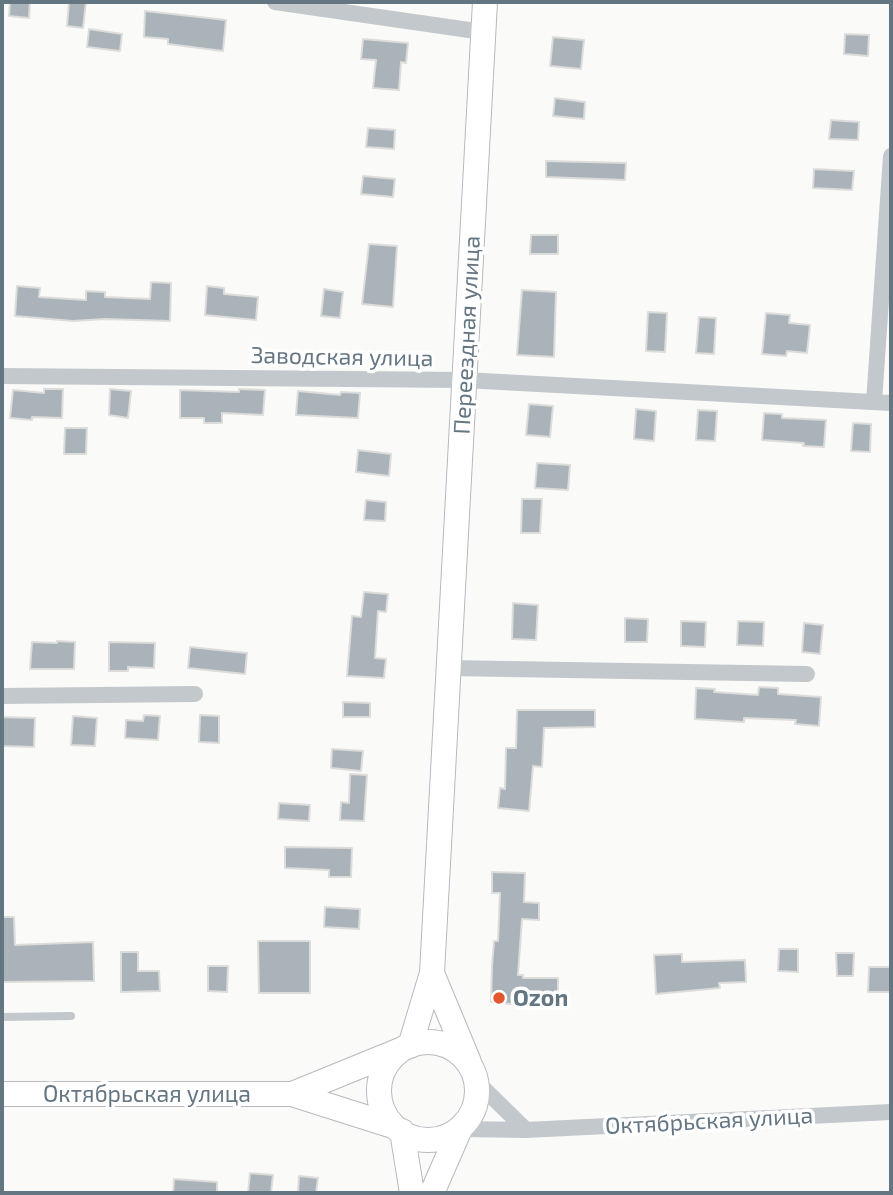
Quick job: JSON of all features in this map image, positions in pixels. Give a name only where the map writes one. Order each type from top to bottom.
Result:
[{"type":"main road","name":"Переездная улица","points":[[405,1048],[432,973],[485,2]]},
{"type":"main road","name":"Переездная улица","points":[[432,973],[474,1074]]},
{"type":"main road","points":[[432,1193],[460,1129],[471,1116],[477,1099],[474,1074],[458,1051],[440,1042],[420,1042],[405,1048],[386,1065],[379,1086],[382,1107],[398,1128],[414,1138],[438,1139],[460,1129]]},
{"type":"main road","name":"Октябрьская улица","points":[[292,1094],[405,1048]]},
{"type":"main road","name":"Октябрьская улица","points":[[2,1094],[292,1094],[398,1128]]},
{"type":"main road","points":[[398,1128],[412,1193]]},
{"type":"street","points":[[275,2],[483,32]]},
{"type":"street","points":[[874,402],[891,156]]},
{"type":"street","name":"Заводская улица","points":[[2,376],[464,380],[891,403]]},
{"type":"street","points":[[448,668],[807,674]]},
{"type":"street","points":[[2,696],[195,694]]},
{"type":"street","points":[[474,1074],[526,1130]]},
{"type":"street","name":"Октябрьская улица","points":[[460,1129],[526,1130],[891,1112]]},
{"type":"lane","points":[[2,1017],[71,1016]]},
{"type":"building","points":[[10,2],[30,2],[29,18],[9,16]]},
{"type":"building","points":[[69,2],[86,2],[83,28],[67,26]]},
{"type":"building","points":[[145,11],[226,20],[223,51],[168,44],[168,39],[144,37]]},
{"type":"building","points":[[89,29],[122,34],[120,51],[87,47]]},
{"type":"building","points":[[845,34],[869,35],[868,56],[844,54]]},
{"type":"building","points":[[553,37],[584,40],[581,69],[550,66]]},
{"type":"building","points":[[363,39],[408,43],[406,63],[401,62],[399,90],[373,88],[376,60],[361,59]]},
{"type":"building","points":[[555,98],[585,102],[584,119],[553,116]]},
{"type":"building","points":[[831,120],[859,122],[858,140],[829,139]]},
{"type":"building","points":[[368,128],[395,130],[394,149],[366,147]]},
{"type":"building","points":[[546,161],[626,163],[625,180],[546,177]]},
{"type":"building","points":[[814,169],[854,171],[852,190],[813,188]]},
{"type":"building","points":[[363,176],[395,179],[393,197],[361,194]]},
{"type":"building","points":[[531,235],[558,235],[558,254],[530,254]]},
{"type":"building","points":[[369,244],[397,246],[393,307],[362,304]]},
{"type":"building","points":[[151,282],[171,283],[170,321],[73,321],[15,316],[17,286],[40,288],[39,297],[86,300],[86,291],[105,292],[105,297],[150,299]]},
{"type":"building","points":[[207,286],[224,288],[224,294],[258,297],[256,320],[205,315]]},
{"type":"building","points":[[324,289],[343,292],[340,318],[321,316]]},
{"type":"building","points":[[522,290],[556,292],[554,357],[517,355]]},
{"type":"building","points":[[648,312],[667,313],[665,352],[646,351]]},
{"type":"building","points":[[766,313],[790,315],[789,323],[810,325],[807,353],[787,351],[786,356],[762,354]]},
{"type":"building","points":[[699,317],[716,318],[714,354],[696,353]]},
{"type":"building","points":[[44,389],[63,389],[62,418],[10,418],[13,390],[44,393]]},
{"type":"building","points":[[110,389],[131,391],[128,418],[109,415]]},
{"type":"building","points":[[239,389],[265,390],[263,415],[222,413],[222,423],[204,423],[204,418],[180,418],[180,390],[239,392]]},
{"type":"building","points":[[298,391],[340,395],[341,392],[360,393],[358,418],[296,415]]},
{"type":"building","points":[[529,404],[553,406],[550,437],[526,435]]},
{"type":"building","points":[[636,409],[656,411],[654,441],[634,439]]},
{"type":"building","points":[[698,410],[717,411],[715,441],[696,440]]},
{"type":"building","points":[[764,413],[782,414],[782,418],[826,420],[824,447],[762,440]]},
{"type":"building","points":[[853,423],[871,424],[870,452],[851,451]]},
{"type":"building","points":[[65,428],[87,428],[86,454],[64,454]]},
{"type":"building","points":[[358,450],[391,454],[389,476],[356,472]]},
{"type":"building","points":[[537,463],[570,465],[568,490],[535,488]]},
{"type":"building","points":[[522,499],[542,499],[540,533],[521,533]]},
{"type":"building","points":[[366,500],[386,502],[385,521],[364,520]]},
{"type":"building","points":[[364,592],[388,594],[386,612],[378,611],[375,658],[386,659],[384,678],[347,676],[352,616],[361,617]]},
{"type":"building","points":[[513,603],[538,605],[536,640],[512,639]]},
{"type":"building","points":[[625,618],[648,619],[647,642],[625,642]]},
{"type":"building","points":[[681,621],[706,622],[705,647],[681,646]]},
{"type":"building","points":[[738,621],[764,622],[763,646],[737,645]]},
{"type":"building","points":[[804,623],[823,625],[820,654],[802,652]]},
{"type":"building","points":[[32,642],[75,642],[74,669],[30,669]]},
{"type":"building","points":[[109,642],[155,643],[154,668],[128,667],[128,671],[109,671]]},
{"type":"building","points":[[190,647],[247,653],[245,674],[188,668]]},
{"type":"building","points":[[759,687],[778,688],[778,694],[821,697],[819,726],[795,724],[796,720],[744,718],[744,722],[695,719],[696,688],[758,695]]},
{"type":"building","points":[[343,702],[370,703],[370,717],[343,717]]},
{"type":"building","points":[[517,710],[595,710],[595,727],[544,728],[542,767],[533,766],[529,811],[498,808],[500,788],[505,789],[506,748],[516,748]]},
{"type":"building","points":[[144,715],[160,716],[158,740],[125,738],[126,720],[143,721]]},
{"type":"building","points":[[200,715],[219,716],[219,743],[199,742]]},
{"type":"building","points":[[73,716],[97,718],[95,746],[71,745]]},
{"type":"building","points":[[2,717],[35,718],[34,747],[2,746]]},
{"type":"building","points":[[332,749],[363,751],[361,771],[331,768]]},
{"type":"building","points":[[350,774],[367,775],[364,821],[340,820],[341,802],[349,803]]},
{"type":"building","points":[[279,803],[310,805],[309,821],[278,819]]},
{"type":"building","points":[[285,847],[352,848],[351,877],[329,877],[329,870],[285,868]]},
{"type":"building","points":[[492,872],[525,873],[524,902],[539,903],[539,920],[522,919],[518,975],[523,975],[523,978],[558,978],[558,998],[522,997],[522,1005],[491,1002],[500,893],[492,893]]},
{"type":"building","points":[[325,907],[360,909],[359,929],[324,927]]},
{"type":"building","points":[[2,917],[14,917],[15,945],[93,942],[94,981],[2,982]]},
{"type":"building","points":[[258,941],[310,941],[310,993],[259,993]]},
{"type":"building","points":[[779,949],[798,949],[798,972],[778,971]]},
{"type":"building","points":[[121,952],[138,952],[138,971],[159,971],[160,991],[121,992]]},
{"type":"building","points":[[836,953],[854,953],[853,976],[837,976]]},
{"type":"building","points":[[682,954],[682,962],[745,960],[746,982],[719,983],[720,988],[656,994],[654,955]]},
{"type":"building","points":[[208,966],[228,966],[227,992],[208,991]]},
{"type":"building","points":[[869,967],[891,967],[891,992],[868,992]]},
{"type":"building","points":[[250,1173],[273,1175],[271,1193],[248,1193]]},
{"type":"building","points":[[299,1176],[318,1178],[316,1193],[298,1193]]},
{"type":"building","points":[[174,1179],[217,1182],[217,1193],[173,1193]]},
{"type":"place","name":"Ozon","points":[[499,998]]}]
